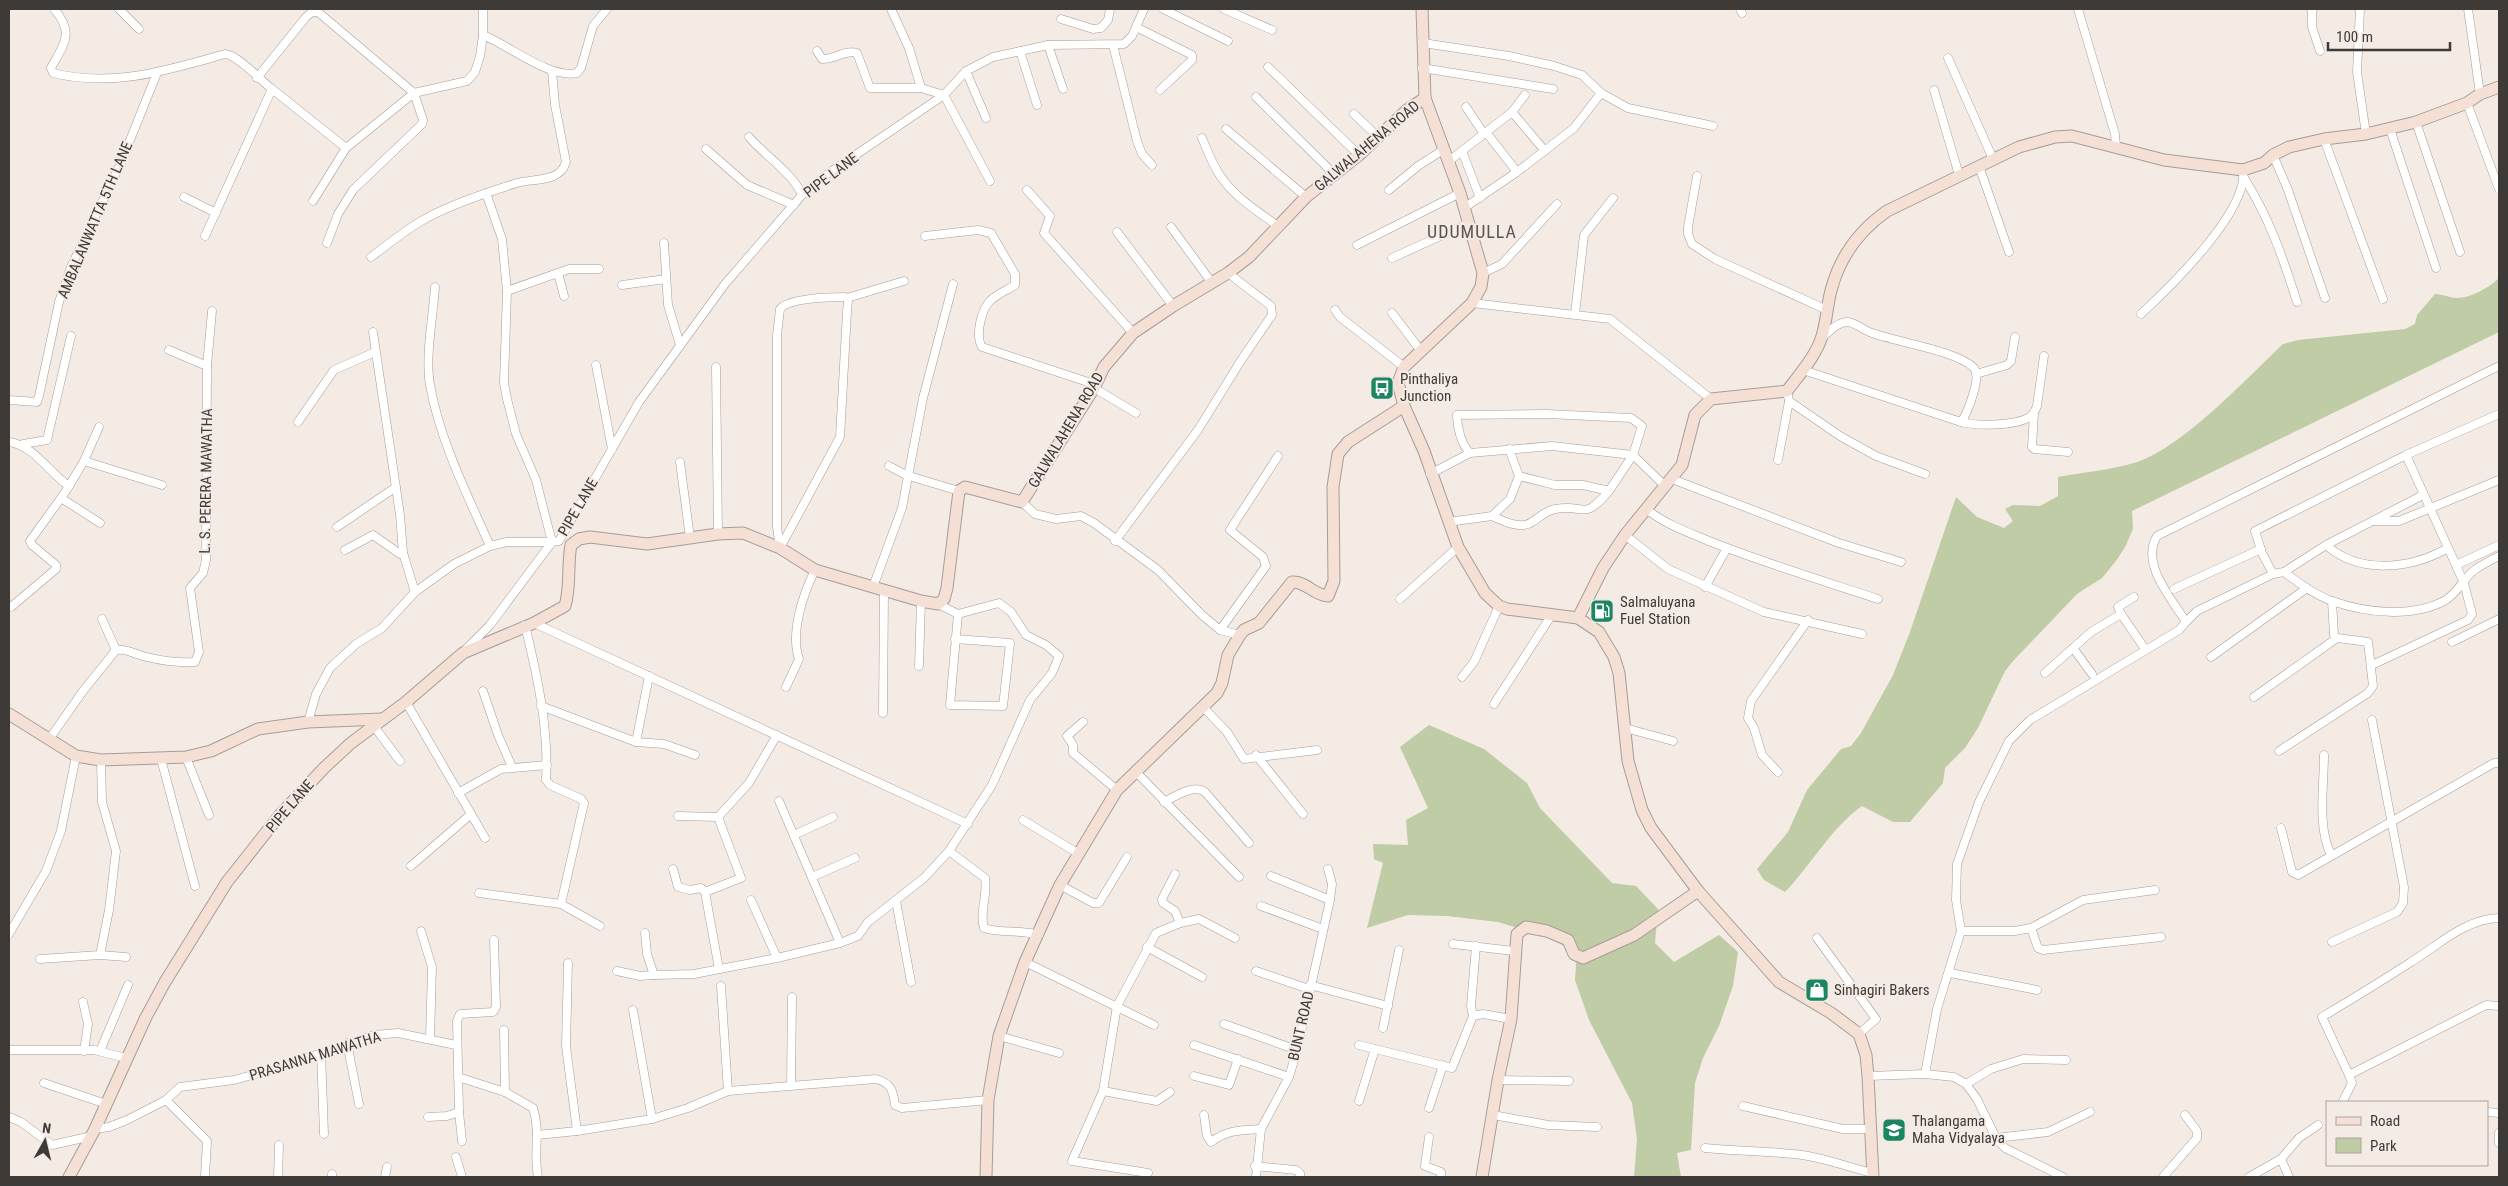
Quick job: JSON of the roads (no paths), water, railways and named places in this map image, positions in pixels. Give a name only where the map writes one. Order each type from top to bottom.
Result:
[{"type":"street","points":[[54,9],[61,17],[67,30],[67,38],[51,68],[53,74],[85,80],[119,79],[157,74],[225,54],[234,57],[257,78],[346,148]]},
{"type":"street","points":[[61,17],[67,9]]},
{"type":"street","points":[[119,9],[139,29]]},
{"type":"street","points":[[313,201],[346,148],[414,93],[467,81],[478,64],[484,34],[482,9]]},
{"type":"street","points":[[484,34],[504,43],[552,71],[560,74],[577,73],[581,68],[593,26],[607,9]]},
{"type":"street","points":[[891,9],[909,48],[921,88]]},
{"type":"street","points":[[1061,19],[1093,29],[1101,28],[1108,20],[1110,9]]},
{"type":"street","name":"PIPE LANE","points":[[69,1177],[93,1132],[126,1058],[165,982],[228,882],[279,816],[324,768],[377,722],[406,702],[463,652],[490,625],[555,542],[639,402],[680,345],[725,284],[802,195],[826,175],[944,95],[966,72],[993,58],[1020,50],[1048,45],[1124,44],[1132,36],[1144,9]]},
{"type":"street","points":[[1163,9],[1228,41]]},
{"type":"street","points":[[1224,9],[1272,30]]},
{"type":"street","points":[[1422,9],[1424,44],[1422,68],[1425,98],[1460,193],[1483,273],[1481,287],[1472,303],[1404,367],[1398,383],[1404,406],[1424,451],[1430,474],[1458,547],[1485,593],[1499,606],[1551,616],[1578,618],[1600,632],[1614,657],[1619,673],[1628,761],[1642,810],[1651,828],[1698,890],[1779,982],[1831,1013],[1859,1034],[1866,1055],[1872,1175],[1815,1157],[1705,1148]]},
{"type":"street","points":[[2078,9],[2115,134],[2116,146]]},
{"type":"street","points":[[2312,9],[2312,27],[2320,51]]},
{"type":"street","points":[[2360,9],[2357,72],[2366,134]]},
{"type":"street","points":[[2468,9],[2480,94]]},
{"type":"street","points":[[257,78],[306,17],[312,12],[318,12],[414,93],[423,120],[422,124],[353,190],[338,214],[327,243]]},
{"type":"street","points":[[1136,27],[1192,55],[1192,60],[1160,90]]},
{"type":"street","points":[[1424,44],[1508,56],[1554,66],[1582,75],[1601,93],[1628,108],[1713,126]]},
{"type":"street","points":[[1048,45],[1064,89]]},
{"type":"street","points":[[1113,45],[1137,141],[1142,154],[1152,165]]},
{"type":"street","points":[[1020,50],[1037,105]]},
{"type":"street","points":[[817,51],[822,60],[852,51],[857,53],[870,88],[921,88],[944,95],[990,181]]},
{"type":"street","points":[[1948,58],[1993,159]]},
{"type":"street","points":[[1268,66],[1359,154]]},
{"type":"street","points":[[1422,68],[1553,89]]},
{"type":"street","points":[[371,256],[420,222],[486,193],[522,181],[558,175],[564,170],[566,162],[555,106],[552,71]]},
{"type":"street","points":[[966,72],[986,118]]},
{"type":"street","name":"AMBALANWATTA 5TH LANE","points":[[9,400],[37,402],[59,302],[72,267],[120,165],[157,74]]},
{"type":"street","points":[[1822,338],[1832,286],[1847,251],[1869,224],[1887,211],[2019,147],[2055,137],[2072,136],[2164,160],[2244,174],[2264,163],[2273,155],[2290,147],[2324,139],[2366,134],[2416,122],[2467,103],[2480,94],[2499,86]]},
{"type":"street","points":[[205,236],[272,89]]},
{"type":"street","points":[[1934,90],[1960,175]]},
{"type":"street","points":[[1464,208],[1517,172],[1574,128],[1601,93]]},
{"type":"street","points":[[1449,161],[1512,112],[1525,95]]},
{"type":"street","points":[[1256,97],[1334,174]]},
{"type":"street","name":"GALWALAHENA ROAD","points":[[959,491],[965,487],[1022,502],[1104,367],[1133,333],[1173,306],[1228,274],[1249,257],[1306,196],[1359,154],[1407,110],[1425,98]]},
{"type":"street","points":[[2467,103],[2499,189]]},
{"type":"street","points":[[1466,107],[1517,172]]},
{"type":"street","points":[[1512,112],[1545,151]]},
{"type":"street","points":[[1354,114],[1377,136]]},
{"type":"street","points":[[2416,122],[2460,252]]},
{"type":"street","points":[[2390,129],[2411,198],[2436,268]]},
{"type":"street","points":[[1226,130],[1306,196]]},
{"type":"street","points":[[749,136],[762,153],[797,183],[802,195]]},
{"type":"street","points":[[1202,138],[1218,172],[1228,186],[1248,205],[1278,226]]},
{"type":"street","points":[[2324,139],[2382,299]]},
{"type":"street","points":[[706,149],[747,185],[794,206]]},
{"type":"street","points":[[1389,190],[1418,166],[1443,150]]},
{"type":"street","points":[[1462,151],[1480,198]]},
{"type":"street","points":[[2273,155],[2288,190],[2325,298]]},
{"type":"street","points":[[1979,166],[2009,252]]},
{"type":"street","points":[[2244,174],[2261,204],[2280,249],[2297,302]]},
{"type":"street","points":[[2141,314],[2184,274],[2218,230],[2241,189],[2244,174]]},
{"type":"street","points":[[1697,176],[1688,227],[1688,234],[1692,244],[1715,259],[1827,310]]},
{"type":"street","points":[[1027,190],[1050,216],[1044,233],[1133,333]]},
{"type":"street","points":[[486,193],[502,239],[507,291],[504,383],[507,399],[516,434],[536,480],[555,542]]},
{"type":"street","points":[[1357,245],[1460,193]]},
{"type":"street","points":[[184,196],[216,213]]},
{"type":"street","points":[[1575,314],[1584,235],[1613,198]]},
{"type":"street","points":[[1483,273],[1502,264],[1557,204]]},
{"type":"street","points":[[1392,258],[1469,223]]},
{"type":"street","points":[[1171,227],[1212,283]]},
{"type":"street","points":[[925,236],[978,230],[990,233],[1015,274],[1015,285],[990,301],[984,312],[978,336],[982,347],[1094,386],[1136,413]]},
{"type":"street","points":[[1117,232],[1173,306]]},
{"type":"street","points":[[664,243],[668,305],[680,345]]},
{"type":"street","points":[[507,291],[558,273],[579,268],[599,269]]},
{"type":"street","points":[[558,273],[564,296]]},
{"type":"street","points":[[1115,541],[1198,430],[1272,315],[1271,306],[1228,274]]},
{"type":"street","points":[[622,285],[666,280]]},
{"type":"street","points":[[780,548],[778,527],[777,373],[780,309],[786,304],[818,298],[847,298],[904,281]]},
{"type":"street","points":[[873,587],[902,508],[906,474],[923,398],[953,284]]},
{"type":"street","points":[[435,287],[429,366],[430,385],[451,457],[490,546]]},
{"type":"street","points":[[780,548],[840,437],[847,298]]},
{"type":"street","points":[[1472,303],[1610,319],[1711,399],[1788,396],[1840,436],[1876,456],[1925,474]]},
{"type":"street","points":[[1336,310],[1340,317],[1404,367]]},
{"type":"street","name":"L. S. PERERA MAWATHA","points":[[116,650],[123,649],[146,657],[183,663],[195,662],[199,652],[190,588],[203,573],[206,560],[207,366],[212,312]]},
{"type":"street","points":[[1392,313],[1421,351]]},
{"type":"street","points":[[1778,460],[1788,396],[1822,338],[1836,326],[1848,322],[1871,333],[1952,356],[1974,369],[1976,374],[1971,403],[1961,422]]},
{"type":"street","points":[[372,332],[396,487],[403,554],[414,592]]},
{"type":"street","points":[[9,442],[22,444],[47,440],[71,336]]},
{"type":"street","points":[[1976,374],[2007,365],[2011,361],[2015,337]]},
{"type":"street","points":[[169,350],[207,366]]},
{"type":"street","points":[[298,422],[334,370],[375,352]]},
{"type":"street","points":[[2044,356],[2038,406],[2034,414],[2032,447],[2034,449],[2068,452]]},
{"type":"street","points":[[596,364],[612,449]]},
{"type":"street","points":[[2186,622],[2153,567],[2153,543],[2157,536],[2499,366]]},
{"type":"street","points":[[716,367],[718,534]]},
{"type":"street","points":[[1803,370],[1972,425],[2000,424],[2028,419],[2034,414]]},
{"type":"street","points":[[1578,618],[1603,568],[1625,535],[1669,483],[1682,464],[1695,415],[1711,399]]},
{"type":"street","points":[[986,1177],[988,1100],[999,1036],[1025,962],[1039,935],[1060,885],[1118,790],[1220,688],[1224,664],[1244,630],[1259,623],[1292,582],[1299,581],[1321,596],[1328,596],[1334,581],[1333,487],[1338,454],[1348,442],[1404,406]]},
{"type":"street","points":[[1448,522],[1492,516],[1520,525],[1530,524],[1546,512],[1557,509],[1585,511],[1594,508],[1609,491],[1633,456],[1642,426],[1631,418],[1547,414],[1457,415],[1457,423],[1465,448],[1470,453]]},
{"type":"street","points":[[2273,574],[2255,531],[2406,455],[2499,414]]},
{"type":"street","points":[[10,607],[56,569],[56,565],[32,545],[30,541],[69,486],[84,461],[99,427]]},
{"type":"street","points":[[22,444],[69,486]]},
{"type":"street","points":[[1430,474],[1470,453],[1509,449],[1552,446],[1633,456],[1669,483],[1838,543],[1901,562]]},
{"type":"street","points":[[1492,516],[1510,499],[1519,476],[1509,449]]},
{"type":"street","points":[[2372,665],[2468,620],[2472,614],[2464,583],[2406,455]]},
{"type":"street","points":[[1220,630],[1266,566],[1263,557],[1230,530],[1278,456]]},
{"type":"street","points":[[84,461],[162,485]]},
{"type":"street","points":[[680,462],[690,538]]},
{"type":"street","points":[[888,466],[906,474],[959,491],[947,588],[944,599],[938,604]]},
{"type":"street","points":[[1519,476],[1555,485],[1583,485],[1609,491]]},
{"type":"street","points":[[2371,521],[2399,521],[2430,510],[2499,480]]},
{"type":"street","points":[[337,527],[396,487]]},
{"type":"street","points":[[1925,1074],[1937,1009],[1950,973],[1961,931],[1956,900],[1957,864],[1979,802],[2009,741],[2030,720],[2178,630],[2197,612],[2273,574],[2284,572],[2326,545],[2423,495]]},
{"type":"street","points":[[61,498],[100,523]]},
{"type":"street","points":[[1022,502],[1036,514],[1056,519],[1082,516],[1094,523],[1115,541],[1158,570],[1202,615],[1220,630],[1240,635]]},
{"type":"street","points":[[1646,509],[1661,522],[1726,548],[1878,599]]},
{"type":"street","points":[[463,652],[530,624],[565,606],[568,596],[568,562],[571,545],[579,539],[590,537],[647,544],[718,534],[742,533],[780,548],[815,570],[884,591],[938,604],[958,614],[999,603],[1011,612],[1026,634],[1046,644],[1058,656],[1052,673],[1030,700],[992,785],[949,851],[924,878],[868,922],[858,936],[840,943],[777,958],[694,974],[640,976],[617,971]]},
{"type":"street","points":[[345,550],[373,535],[403,554]]},
{"type":"street","points":[[1625,535],[1668,569],[1764,612],[1808,620],[1862,634]]},
{"type":"street","points":[[308,722],[316,694],[330,668],[356,644],[382,628],[414,592],[454,564],[490,546],[507,542],[555,542],[571,545]]},
{"type":"street","points":[[2326,545],[2336,554],[2371,566],[2401,566],[2435,555],[2448,548]]},
{"type":"street","points":[[2456,566],[2499,545]]},
{"type":"street","points":[[1400,599],[1458,547]]},
{"type":"street","points":[[1705,587],[1726,548]]},
{"type":"street","points":[[2174,589],[2261,549]]},
{"type":"street","points":[[2284,572],[2307,588],[2332,601],[2358,608],[2390,612],[2420,609],[2445,601],[2464,583],[2472,572],[2499,556]]},
{"type":"street","points":[[786,687],[799,659],[795,648],[799,619],[815,570]]},
{"type":"street","points":[[2211,657],[2307,588]]},
{"type":"street","points":[[883,713],[884,591]]},
{"type":"street","points":[[2134,597],[2118,607],[2143,646]]},
{"type":"street","points":[[919,666],[921,601]]},
{"type":"street","points":[[2332,601],[2334,635],[2336,638]]},
{"type":"street","points":[[1462,677],[1474,662],[1499,606]]},
{"type":"street","points":[[955,639],[1010,643],[1003,706],[950,705],[955,639],[958,614]]},
{"type":"street","points":[[2044,672],[2091,632],[2122,614]]},
{"type":"street","points":[[1494,704],[1551,616]]},
{"type":"street","points":[[50,738],[83,690],[116,650],[102,619]]},
{"type":"street","points":[[2452,642],[2499,619]]},
{"type":"street","points":[[1778,772],[1762,755],[1748,714],[1751,701],[1808,620]]},
{"type":"street","points":[[530,624],[649,676],[968,824]]},
{"type":"street","points":[[530,624],[547,747],[546,780],[550,785],[581,799],[584,803],[561,904]]},
{"type":"street","points":[[2254,697],[2336,638],[2368,642],[2372,665],[2371,690],[2278,750]]},
{"type":"street","points":[[2074,648],[2092,674]]},
{"type":"street","points":[[636,742],[649,676]]},
{"type":"street","points":[[483,691],[498,735],[512,767]]},
{"type":"street","points":[[406,702],[485,838]]},
{"type":"street","points":[[541,706],[636,742],[664,744],[695,756]]},
{"type":"street","points":[[1203,707],[1227,732],[1244,759],[1256,755],[1317,750]]},
{"type":"street","points":[[9,714],[76,756],[101,760],[186,757],[211,751],[258,730],[308,722],[377,722],[400,761]]},
{"type":"street","points":[[2332,942],[2397,912],[2404,903],[2404,887],[2390,822],[2372,720]]},
{"type":"street","points":[[1084,722],[1067,736],[1072,745],[1073,753],[1118,790]]},
{"type":"street","points":[[1625,728],[1673,741]]},
{"type":"street","points":[[678,816],[718,817],[749,783],[777,735]]},
{"type":"street","points":[[1256,755],[1302,814]]},
{"type":"street","points":[[9,934],[46,871],[61,831],[76,756]]},
{"type":"street","points":[[2324,756],[2325,842],[2331,855]]},
{"type":"street","points":[[186,757],[209,815]]},
{"type":"street","points":[[161,759],[195,886]]},
{"type":"street","points":[[100,955],[109,910],[116,851],[102,802],[101,760]]},
{"type":"street","points":[[2281,828],[2292,872],[2298,875],[2494,763],[2499,763]]},
{"type":"street","points":[[458,793],[501,769],[546,765]]},
{"type":"street","points":[[1136,772],[1239,877]]},
{"type":"street","points":[[1164,802],[1193,788],[1200,788],[1249,843]]},
{"type":"street","points":[[779,802],[840,943]]},
{"type":"street","points":[[410,866],[470,815]]},
{"type":"street","points":[[705,892],[741,878],[718,817]]},
{"type":"street","points":[[794,835],[833,817]]},
{"type":"street","points":[[1023,820],[1079,854]]},
{"type":"street","points":[[949,851],[985,878],[986,889],[982,908],[984,928],[991,931],[1029,932],[1039,935]]},
{"type":"street","points":[[1060,885],[1093,903],[1099,903],[1127,857]]},
{"type":"street","points":[[812,877],[855,858]]},
{"type":"street","points":[[674,869],[678,887],[690,890],[701,888],[705,892],[719,970]]},
{"type":"street","name":"BUNT ROAD","points":[[1256,1177],[1255,1166],[1261,1129],[1288,1077],[1297,1050],[1330,900],[1332,884],[1328,869]]},
{"type":"street","points":[[1176,874],[1162,899],[1163,903],[1175,911],[1180,923]]},
{"type":"street","points":[[1271,876],[1330,900]]},
{"type":"street","points":[[1482,1177],[1498,1080],[1511,1019],[1516,934],[1526,926],[1547,931],[1568,940],[1574,954],[1583,958],[1634,935],[1698,890]]},
{"type":"street","points":[[1961,931],[2015,932],[2031,928],[2083,900],[2155,890]]},
{"type":"street","points":[[479,892],[561,904],[600,926]]},
{"type":"street","points":[[751,900],[777,958]]},
{"type":"street","points":[[896,900],[911,982]]},
{"type":"street","points":[[1261,906],[1323,928]]},
{"type":"street","points":[[2344,1101],[2352,1083],[2322,1017],[2413,962],[2456,932],[2482,918],[2499,918]]},
{"type":"street","points":[[1148,1173],[1072,1161],[1103,1091],[1117,1006],[1156,933],[1180,923],[1199,919],[1235,938]]},
{"type":"street","points":[[2031,928],[2038,948],[2043,950],[2161,937]]},
{"type":"street","points":[[420,931],[432,967],[430,1038]]},
{"type":"street","points":[[645,932],[646,954],[654,975]]},
{"type":"street","points":[[1817,938],[1876,1019],[1859,1034]]},
{"type":"street","points":[[462,1142],[458,1112],[457,1021],[460,1014],[493,1012],[496,1006],[494,940]]},
{"type":"street","points":[[1453,944],[1514,951]]},
{"type":"street","points":[[1359,1045],[1452,1068],[1457,1060],[1473,1016],[1471,1006],[1476,946]]},
{"type":"street","points":[[1147,947],[1202,977]]},
{"type":"street","points":[[1383,1028],[1399,950]]},
{"type":"street","points":[[40,959],[100,955],[126,956]]},
{"type":"street","points":[[1025,962],[1154,1025]]},
{"type":"street","points":[[568,963],[566,1046],[577,1131]]},
{"type":"street","points":[[1256,971],[1310,987],[1388,1006]]},
{"type":"street","points":[[1950,973],[2037,990]]},
{"type":"street","points":[[100,1051],[128,985]]},
{"type":"street","points":[[721,986],[728,1091]]},
{"type":"street","points":[[792,997],[792,1085]]},
{"type":"street","points":[[84,1002],[88,1024],[84,1051]]},
{"type":"street","points":[[2349,1075],[2486,1005],[2499,1006]]},
{"type":"street","points":[[633,1010],[652,1119]]},
{"type":"street","points":[[1473,1016],[1482,1014],[1511,1019]]},
{"type":"street","points":[[1224,1024],[1297,1050]]},
{"type":"street","points":[[504,1030],[505,1092]]},
{"type":"street","name":"PRASANNA MAWATHA","points":[[9,1117],[21,1122],[52,1145],[127,1120],[166,1100],[180,1087],[189,1084],[234,1080],[284,1066],[374,1035],[398,1034],[430,1038],[456,1045]]},
{"type":"street","points":[[999,1036],[1059,1053]]},
{"type":"street","points":[[347,1043],[358,1104]]},
{"type":"street","points":[[1194,1045],[1288,1077]]},
{"type":"street","points":[[1359,1101],[1375,1049]]},
{"type":"street","points":[[9,1050],[100,1051],[126,1058]]},
{"type":"street","points":[[321,1052],[324,1134]]},
{"type":"street","points":[[1194,1076],[1229,1084],[1238,1059]]},
{"type":"street","points":[[1966,1084],[1992,1070],[2023,1059],[2066,1060]]},
{"type":"street","points":[[1429,1108],[1443,1065]]},
{"type":"street","points":[[1868,1076],[1925,1074],[1954,1077],[1966,1084],[1977,1099],[1996,1138],[2005,1148],[2063,1177]]},
{"type":"street","points":[[458,1077],[505,1092],[534,1108],[538,1123],[535,1152],[538,1177]]},
{"type":"street","points":[[538,1135],[652,1119],[688,1108],[728,1091],[792,1085],[876,1079],[886,1082],[893,1088],[895,1105],[902,1108],[988,1100]]},
{"type":"street","points":[[1498,1080],[1569,1081]]},
{"type":"street","points":[[44,1083],[106,1104]]},
{"type":"street","points":[[1103,1091],[1158,1101],[1170,1092]]},
{"type":"street","points":[[166,1100],[208,1141],[205,1177]]},
{"type":"street","points":[[1744,1106],[1843,1129],[1870,1129]]},
{"type":"street","points":[[428,1117],[447,1116],[458,1112]]},
{"type":"street","points":[[1996,1138],[2048,1132],[2090,1112]]},
{"type":"street","points":[[1204,1115],[1207,1136],[1211,1142],[1221,1134],[1232,1131],[1261,1129]]},
{"type":"street","points":[[2163,1177],[2197,1138],[2197,1131],[2185,1115]]},
{"type":"street","points":[[1493,1116],[1548,1125],[1597,1127]]},
{"type":"street","points":[[2249,1177],[2281,1159],[2298,1138],[2318,1125]]},
{"type":"street","points":[[2499,1133],[2499,1143]]},
{"type":"street","points":[[1430,1138],[1425,1166],[1441,1172],[1441,1177]]},
{"type":"street","points":[[278,1177],[279,1145]]},
{"type":"street","points":[[456,1157],[462,1177]]},
{"type":"street","points":[[2281,1159],[2289,1177]]},
{"type":"street","points":[[1255,1166],[1296,1170],[1300,1173],[1300,1177]]},
{"type":"street","points":[[386,1177],[387,1167]]},
{"type":"place","name":"Pinthaliya Junction","points":[[1382,388]]},
{"type":"place","name":"Salmaluyana Fuel Station","points":[[1602,611]]},
{"type":"place","name":"Sinhagiri Bakers","points":[[1817,990]]},
{"type":"place","name":"Thalangama Maha Vidyalaya","points":[[1894,1130]]},
{"type":"district","name":"UDUMULLA","points":[[1472,232]]}]
